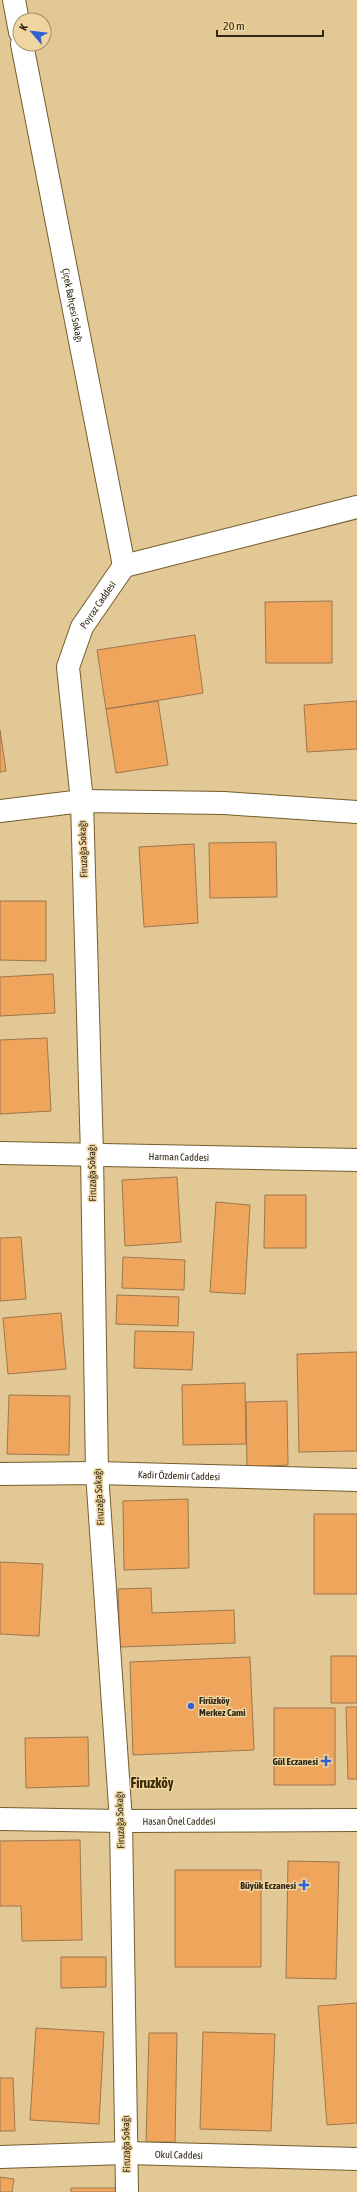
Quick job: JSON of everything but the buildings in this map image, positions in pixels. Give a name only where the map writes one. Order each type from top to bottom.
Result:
[{"type":"street","points":[[14,0],[16,12]]},
{"type":"street","name":"Çiçek Bahçesi Sokağı","points":[[24,52],[124,566]]},
{"type":"street","points":[[124,566],[357,507]]},
{"type":"street","name":"Poyraz Caddesi","points":[[82,801],[68,667],[82,627],[124,566]]},
{"type":"street","points":[[0,811],[82,801],[224,803],[357,812]]},
{"type":"street","name":"Firuzağa Sokağı","points":[[82,801],[92,1155],[97,1473],[121,1821],[127,2192]]},
{"type":"street","name":"Harman Caddesi","points":[[0,1153],[357,1160]]},
{"type":"street","name":"Kadir Özdemir Caddesi","points":[[0,1474],[97,1473],[357,1480]]},
{"type":"street","name":"Hasan Önel Caddesi","points":[[0,1819],[121,1821],[357,1820]]},
{"type":"street","name":"Okul Caddesi","points":[[0,2157],[126,2153],[357,2159]]},
{"type":"place","name":"Firüzköy Merkez Cami","points":[[191,1706]]},
{"type":"place","name":"Gül Eczanesi","points":[[326,1761]]},
{"type":"place","name":"Büyük Eczanesi","points":[[304,1885]]},
{"type":"district","name":"Firuzköy","points":[[152,1783]]}]
